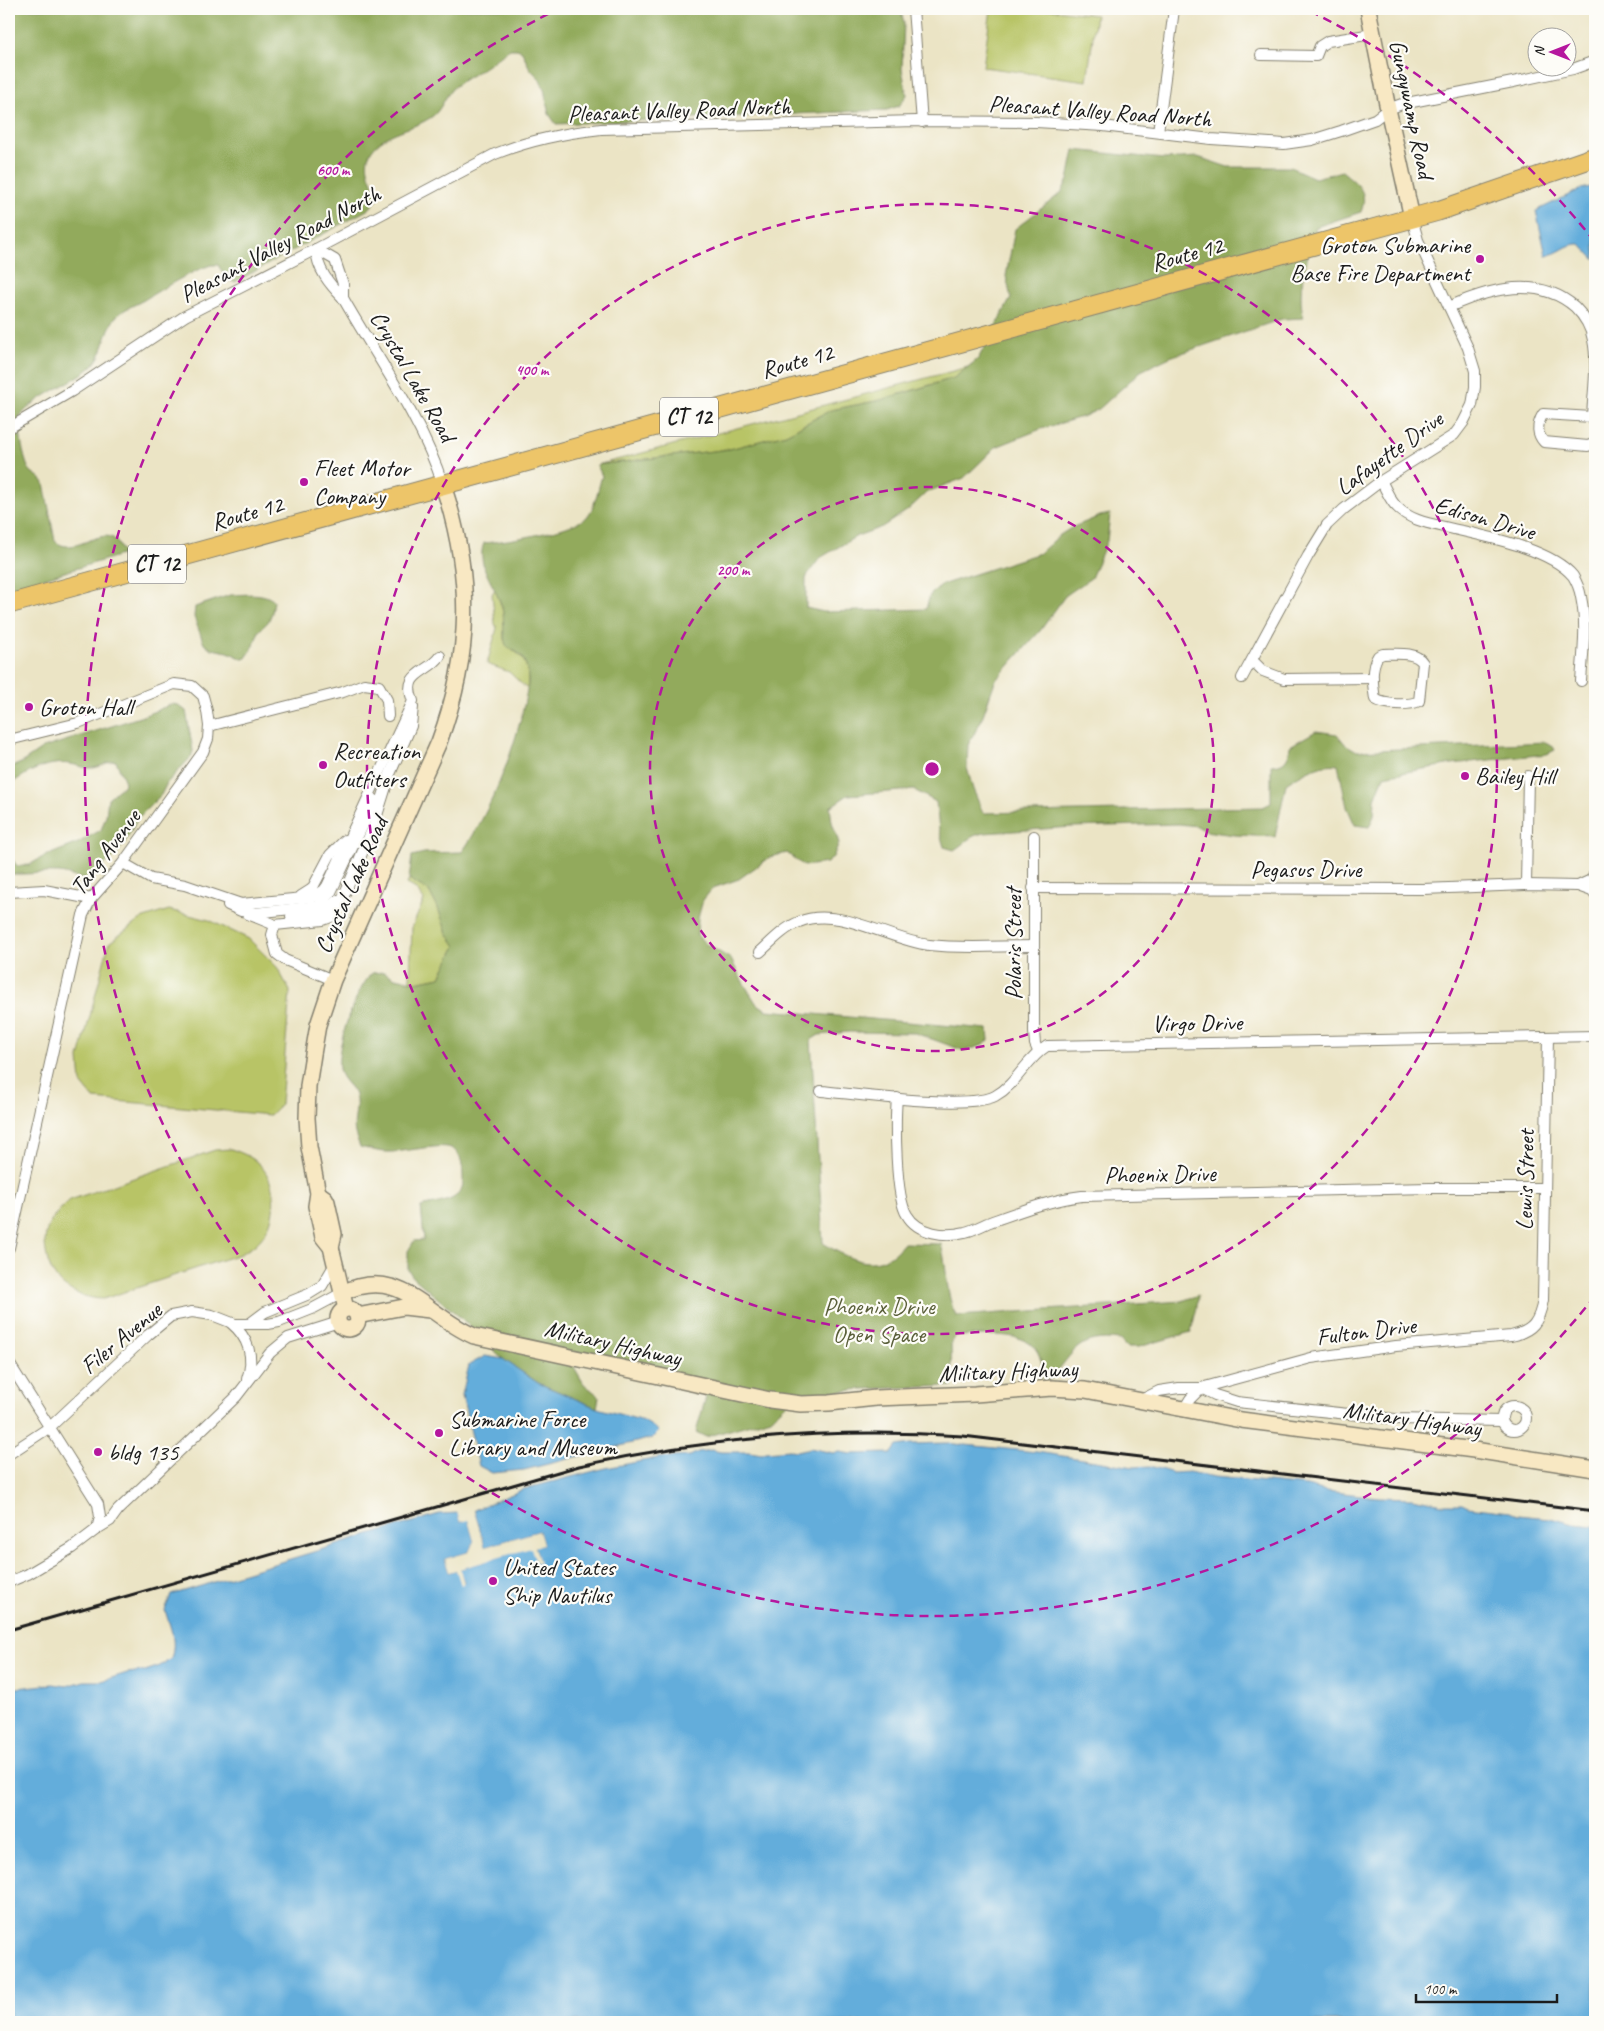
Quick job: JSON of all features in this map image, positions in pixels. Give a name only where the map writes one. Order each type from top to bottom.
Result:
[{"type":"highway","name":"Route 12","points":[[9,604],[1412,218],[1485,196],[1595,157]]},
{"type":"street","points":[[913,9],[922,122]]},
{"type":"street","points":[[1158,132],[1174,9]]},
{"type":"street","name":"Gungywamp Road","points":[[1368,9],[1412,218]]},
{"type":"street","points":[[1261,55],[1316,56],[1320,46],[1328,41],[1373,34]]},
{"type":"street","name":"Pleasant Valley Road North","points":[[9,428],[72,392],[185,316],[495,154],[517,145],[554,135],[602,129],[922,122],[1036,122],[1103,126],[1230,141],[1284,144],[1312,140],[1341,132],[1375,119],[1388,109],[1402,104],[1573,69],[1595,61]]},
{"type":"street","name":"Lafayette Drive","points":[[1242,678],[1253,661],[1320,535],[1328,525],[1344,509],[1381,481],[1454,435],[1463,423],[1472,405],[1475,387],[1474,371],[1468,348],[1418,240],[1412,218]]},
{"type":"street","name":"Crystal Lake Road","points":[[316,249],[317,262],[332,287],[343,298],[412,411],[435,458],[458,538],[465,582],[466,617],[460,676],[451,709],[439,742],[333,980],[318,1025],[308,1086],[309,1147],[318,1193],[316,1206],[322,1236],[330,1246],[347,1316]]},
{"type":"street","name":"Crystal Lake Road","points":[[316,249],[335,260],[343,284],[343,298]]},
{"type":"street","points":[[1449,307],[1462,301],[1502,289],[1525,287],[1553,294],[1568,302],[1580,313],[1588,326],[1593,340],[1594,418],[1543,414],[1539,421],[1538,435],[1544,442],[1588,446],[1595,443]]},
{"type":"street","name":"Edison Drive","points":[[1381,481],[1397,507],[1411,518],[1504,541],[1530,550],[1555,563],[1573,576],[1581,596],[1584,623],[1581,681]]},
{"type":"street","points":[[1383,654],[1413,655],[1423,663],[1420,696],[1416,703],[1379,702],[1375,699],[1373,678],[1375,659],[1383,654]]},
{"type":"street","points":[[196,889],[240,911],[275,925],[323,920],[332,916],[349,884],[374,824],[390,774],[410,726],[413,701],[410,690],[415,676],[433,665],[440,656]]},
{"type":"street","points":[[1253,661],[1263,671],[1284,679],[1373,678]]},
{"type":"street","points":[[9,740],[78,723],[174,684],[192,686],[203,696],[209,726],[343,692],[364,684],[379,686],[387,700],[388,716]]},
{"type":"street","points":[[123,863],[151,879],[196,889],[241,904],[314,897],[324,890],[366,805],[413,701]]},
{"type":"street","points":[[240,911],[255,913],[314,906],[325,900],[330,894],[367,820],[407,722],[413,701]]},
{"type":"street","name":"Tang Avenue","points":[[9,1248],[83,915],[91,899],[123,863],[203,752],[208,739],[209,726]]},
{"type":"street","points":[[1526,885],[1528,776]]},
{"type":"street","name":"Polaris Street","points":[[1034,836],[1032,946],[1034,1038],[1038,1052]]},
{"type":"street","points":[[1578,886],[1591,880],[1595,872]]},
{"type":"street","points":[[257,918],[265,919],[320,913],[330,909],[349,884]]},
{"type":"street","name":"Pegasus Drive","points":[[1033,888],[1423,889],[1526,885],[1578,886],[1592,891],[1595,895]]},
{"type":"street","points":[[9,892],[44,890],[91,899]]},
{"type":"street","points":[[760,952],[780,933],[799,922],[829,916],[900,939],[928,945],[1032,946]]},
{"type":"street","points":[[275,925],[272,935],[277,954],[285,960],[333,980]]},
{"type":"street","name":"Virgo Drive","points":[[1038,1052],[1047,1046],[1595,1036]]},
{"type":"street","name":"Lewis Street","points":[[1536,1323],[1543,1300],[1548,1037]]},
{"type":"street","points":[[821,1091],[897,1098],[973,1101],[993,1097],[1006,1089],[1038,1052]]},
{"type":"street","name":"Phoenix Drive","points":[[897,1098],[896,1126],[902,1202],[906,1215],[917,1226],[934,1233],[950,1234],[965,1232],[1040,1204],[1082,1196],[1430,1188],[1545,1188]]},
{"type":"street","points":[[249,1324],[265,1312],[309,1294],[322,1286],[335,1264]]},
{"type":"street","name":"Military Highway","points":[[342,1293],[354,1287],[370,1283],[387,1285],[402,1290],[457,1329],[474,1336],[770,1400],[801,1404],[1052,1388],[1085,1390],[1241,1420],[1474,1450],[1595,1469]]},
{"type":"street","name":"Filer Avenue","points":[[9,1454],[50,1427],[148,1335],[171,1316],[192,1312],[204,1313],[242,1325],[268,1324],[279,1322],[320,1305],[342,1293]]},
{"type":"street","name":"Military Highway","points":[[347,1316],[404,1307],[430,1310]]},
{"type":"street","points":[[9,1582],[28,1574],[56,1558],[114,1518],[118,1510],[229,1404],[270,1353],[288,1338],[347,1316]]},
{"type":"street","points":[[230,1322],[246,1339],[250,1354],[250,1370],[246,1384]]},
{"type":"street","name":"Fulton Drive","points":[[1141,1400],[1159,1391],[1179,1388],[1201,1388],[1310,1358],[1396,1346],[1511,1336],[1523,1334],[1536,1323]]},
{"type":"street","points":[[9,1363],[98,1504],[100,1517],[97,1529]]},
{"type":"street","points":[[1184,1409],[1190,1399],[1201,1388],[1215,1396],[1247,1404],[1395,1419],[1502,1421]]},
{"type":"street","points":[[98,1504],[108,1510],[118,1510]]},
{"type":"green space","points":[[9,9],[900,9],[904,22],[902,69],[907,95],[899,106],[887,110],[556,124],[549,114],[544,89],[539,78],[530,69],[522,51],[510,49],[453,88],[434,115],[380,141],[374,147],[369,155],[367,166],[378,199],[369,209],[235,282],[228,281],[218,265],[211,265],[168,285],[125,310],[111,324],[101,352],[94,364],[80,375],[44,396],[20,416],[20,435],[25,458],[29,469],[44,483],[55,541],[69,546],[107,536],[114,539],[124,554],[9,589]]},
{"type":"green space","points":[[991,9],[1048,9],[1096,15],[1087,81],[983,67]]},
{"type":"green space","name":"Phoenix Drive Open Space","points":[[1074,150],[1165,159],[1198,157],[1228,167],[1290,167],[1315,178],[1342,171],[1360,188],[1364,198],[1363,204],[1361,212],[1316,227],[1302,284],[1301,296],[1304,318],[1282,319],[1170,357],[1141,371],[1099,409],[1085,416],[1041,429],[996,447],[964,478],[927,492],[908,510],[882,527],[857,536],[820,558],[806,579],[806,608],[824,612],[926,609],[930,595],[941,585],[1040,553],[1071,528],[1110,514],[1107,541],[1091,578],[1065,596],[1040,631],[995,681],[981,721],[968,745],[967,768],[983,813],[1263,807],[1271,803],[1271,765],[1279,764],[1285,760],[1290,746],[1316,731],[1337,734],[1345,744],[1357,751],[1545,742],[1552,745],[1555,750],[1547,754],[1452,764],[1384,776],[1375,799],[1374,816],[1369,827],[1355,825],[1347,807],[1338,765],[1317,767],[1286,784],[1275,837],[1234,835],[1205,831],[1197,826],[1179,824],[1073,827],[984,833],[971,838],[954,850],[944,847],[939,830],[936,802],[914,790],[848,795],[830,807],[832,822],[839,843],[833,857],[827,863],[804,866],[787,853],[770,857],[739,879],[713,888],[703,900],[698,918],[697,935],[706,944],[731,959],[756,1003],[767,1010],[988,1029],[989,1040],[983,1045],[965,1051],[915,1033],[849,1032],[819,1035],[811,1040],[823,1243],[844,1255],[865,1262],[885,1259],[895,1253],[904,1243],[941,1244],[948,1290],[956,1316],[1182,1301],[1198,1295],[1191,1332],[1139,1347],[1126,1347],[1120,1340],[1094,1340],[1078,1347],[1051,1379],[1045,1380],[1041,1377],[1041,1360],[1035,1349],[1026,1341],[999,1335],[955,1336],[951,1342],[952,1386],[861,1389],[817,1394],[799,1392],[771,1418],[706,1437],[696,1432],[706,1397],[692,1379],[587,1356],[574,1367],[584,1384],[599,1396],[597,1408],[538,1383],[503,1359],[461,1318],[414,1278],[408,1270],[408,1251],[414,1241],[424,1240],[421,1207],[449,1200],[460,1192],[463,1178],[461,1161],[455,1150],[446,1147],[387,1152],[360,1147],[354,1128],[355,1095],[342,1077],[339,1069],[340,1046],[348,1019],[359,992],[372,973],[384,972],[395,978],[416,982],[440,977],[456,946],[447,933],[438,908],[429,891],[409,879],[412,856],[424,853],[462,852],[482,818],[501,779],[521,718],[528,683],[527,668],[520,655],[506,645],[502,607],[487,575],[482,559],[484,543],[523,538],[554,531],[588,516],[602,476],[597,465],[730,449],[786,434],[831,410],[881,400],[954,378],[978,359],[1011,298],[1006,276],[1015,229],[1061,193],[1068,180]]},
{"type":"green space","points":[[968,367],[954,378],[881,400],[831,410],[786,434],[730,449],[597,465]]},
{"type":"green space","points":[[495,589],[505,623],[504,639],[509,647],[521,656],[526,664],[528,674],[527,689],[509,672],[487,664],[497,628],[492,594]]},
{"type":"green space","points":[[230,595],[259,595],[274,601],[268,622],[259,631],[253,647],[246,658],[243,659],[228,652],[212,649],[204,644],[194,617],[195,607]]},
{"type":"green space","points":[[172,704],[178,705],[186,711],[193,751],[191,757],[167,783],[161,795],[138,818],[124,844],[114,857],[98,869],[90,880],[59,873],[9,874],[9,854],[17,866],[29,865],[43,857],[76,844],[101,830],[106,816],[108,798],[122,787],[125,782],[116,761],[93,768],[70,764],[53,764],[38,768],[9,785],[9,768],[21,763],[43,748],[143,716]]},
{"type":"green space","points":[[409,879],[429,891],[438,908],[447,933],[456,946],[440,977],[416,982],[411,981],[410,978],[412,927],[424,900],[416,889],[407,884]]},
{"type":"green space","points":[[169,910],[209,920],[249,939],[277,967],[290,991],[281,1104],[270,1115],[94,1099],[81,1083],[79,1058],[109,943],[141,919]]},
{"type":"green space","points":[[231,1149],[258,1163],[267,1175],[271,1185],[274,1206],[272,1217],[263,1236],[253,1247],[240,1254],[103,1299],[84,1296],[75,1292],[67,1288],[54,1275],[46,1254],[46,1233],[54,1217],[70,1200],[215,1150]]},
{"type":"water","points":[[1595,186],[1595,260],[1580,244],[1571,245],[1546,255],[1536,211],[1581,189]]},
{"type":"water","points":[[485,1356],[503,1359],[538,1383],[597,1408],[644,1421],[659,1431],[652,1438],[524,1470],[492,1473],[479,1466],[462,1395],[469,1365]]},
{"type":"water","points":[[945,1443],[1037,1452],[1134,1467],[1150,1466],[1173,1473],[1189,1472],[1215,1477],[1307,1486],[1326,1491],[1378,1497],[1412,1498],[1443,1504],[1462,1504],[1468,1507],[1595,1526],[1595,2022],[9,2022],[9,1689],[53,1684],[67,1686],[84,1681],[102,1681],[160,1666],[171,1659],[173,1652],[172,1634],[165,1610],[171,1595],[439,1514],[458,1513],[460,1522],[468,1519],[474,1541],[469,1552],[445,1559],[449,1572],[456,1570],[464,1583],[459,1569],[532,1547],[536,1563],[539,1562],[535,1546],[543,1544],[539,1531],[485,1547],[474,1510],[524,1489],[606,1468],[658,1458],[690,1456],[698,1452],[711,1450],[762,1454],[810,1448],[833,1453],[892,1453],[897,1446]]},
{"type":"pier","points":[[473,1508],[485,1547],[539,1531],[543,1544],[535,1547],[540,1563],[536,1563],[531,1548],[460,1569],[464,1584],[461,1585],[456,1570],[449,1572],[445,1559],[469,1552],[474,1541],[468,1520],[460,1522],[457,1512],[460,1512],[462,1519],[470,1518],[477,1542],[470,1554],[448,1560],[451,1569],[540,1543],[537,1534],[483,1549],[471,1511]]},
{"type":"railway","points":[[9,1630],[579,1466],[674,1448],[770,1437],[866,1433],[963,1436],[1595,1511]]},
{"type":"place","name":"Groton Submarine Base Fire Department","points":[[1480,259]]},
{"type":"place","name":"Fleet Motor Company","points":[[304,482]]},
{"type":"place","name":"Groton Hall","points":[[29,707]]},
{"type":"place","name":"Recreation Outfiters","points":[[323,765]]},
{"type":"place","name":"Bailey Hill","points":[[1465,776]]},
{"type":"place","name":"Submarine Force Library and Museum","points":[[439,1433]]},
{"type":"place","name":"bldg 135","points":[[98,1452]]},
{"type":"place","name":"United States Ship Nautilus","points":[[493,1581]]}]
